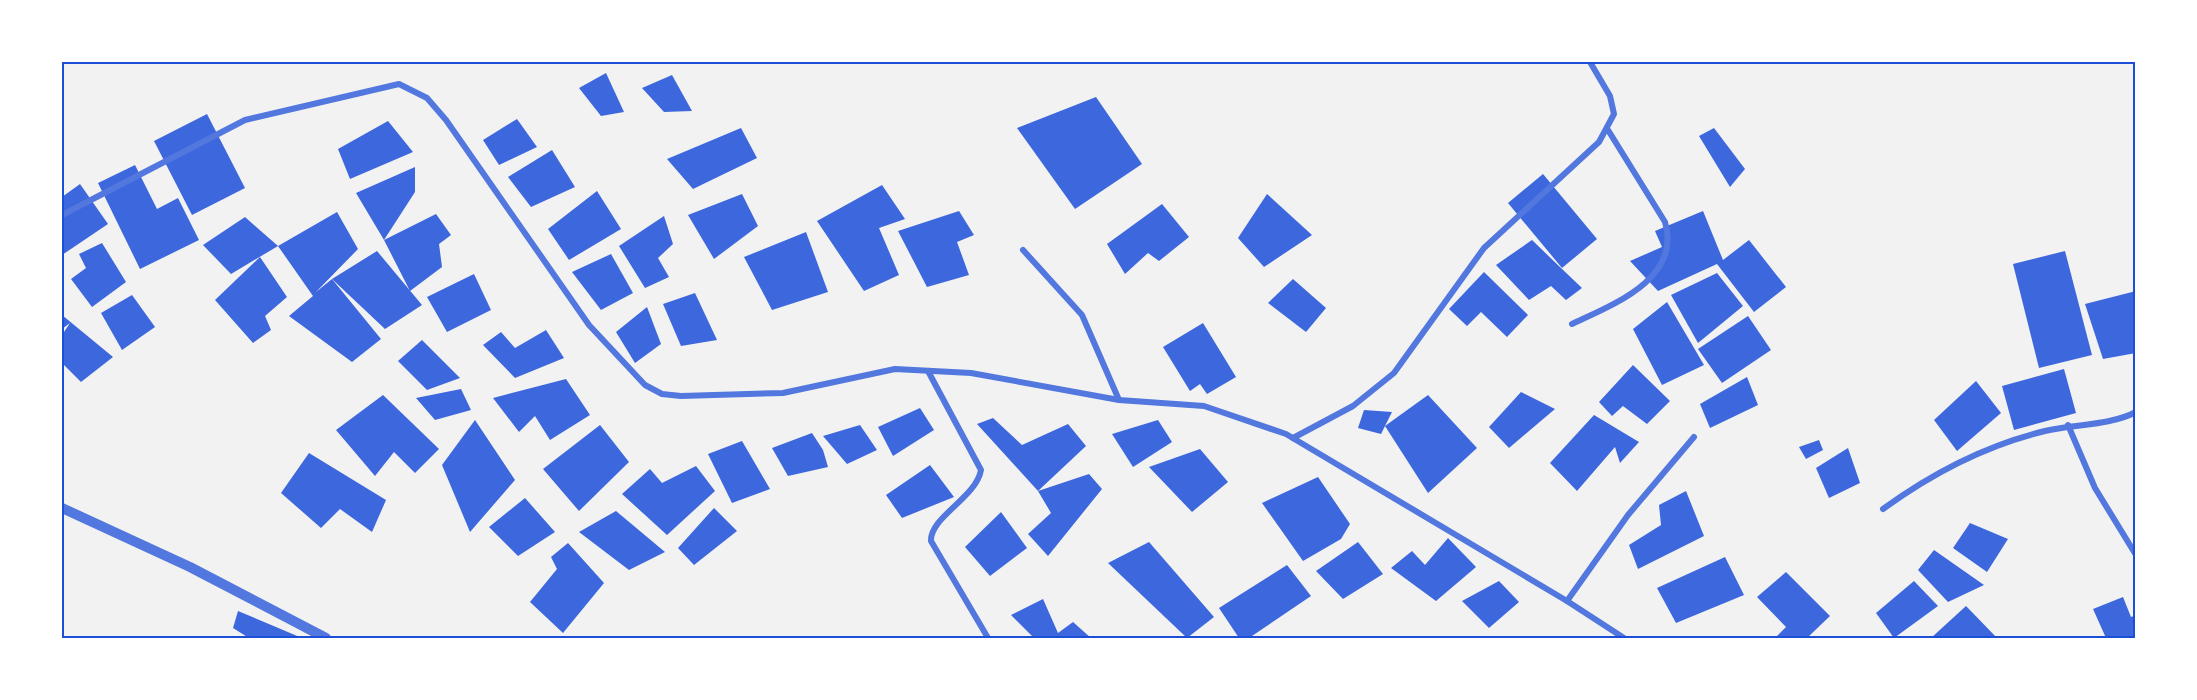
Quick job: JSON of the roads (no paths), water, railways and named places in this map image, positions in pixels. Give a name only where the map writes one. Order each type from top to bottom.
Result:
[{"type":"street","points":[[1293,438],[1353,406],[1394,373],[1484,248],[1574,167],[1608,130],[1614,119],[1610,96],[1590,62]]},
{"type":"street","points":[[62,215],[245,120],[399,84],[427,98],[446,120],[589,325],[645,385],[662,394],[681,396],[783,393],[895,369],[971,373],[1119,400],[1204,406],[1293,438],[1567,601],[1624,639]]},
{"type":"street","points":[[1572,324],[1628,296],[1654,274],[1665,255],[1667,230],[1665,222],[1608,130]]},
{"type":"street","points":[[1023,250],[1082,315],[1119,400]]},
{"type":"street","points":[[928,370],[981,470],[980,478],[972,490],[935,528],[931,541],[988,639]]},
{"type":"street","points":[[1883,509],[1911,488],[1970,457],[2025,435],[2068,425],[2120,418],[2136,412]]},
{"type":"street","points":[[2068,425],[2095,488],[2136,555]]},
{"type":"street","points":[[1567,601],[1615,532],[1694,437]]},
{"type":"street","points":[[62,508],[190,567],[326,639]]}]
